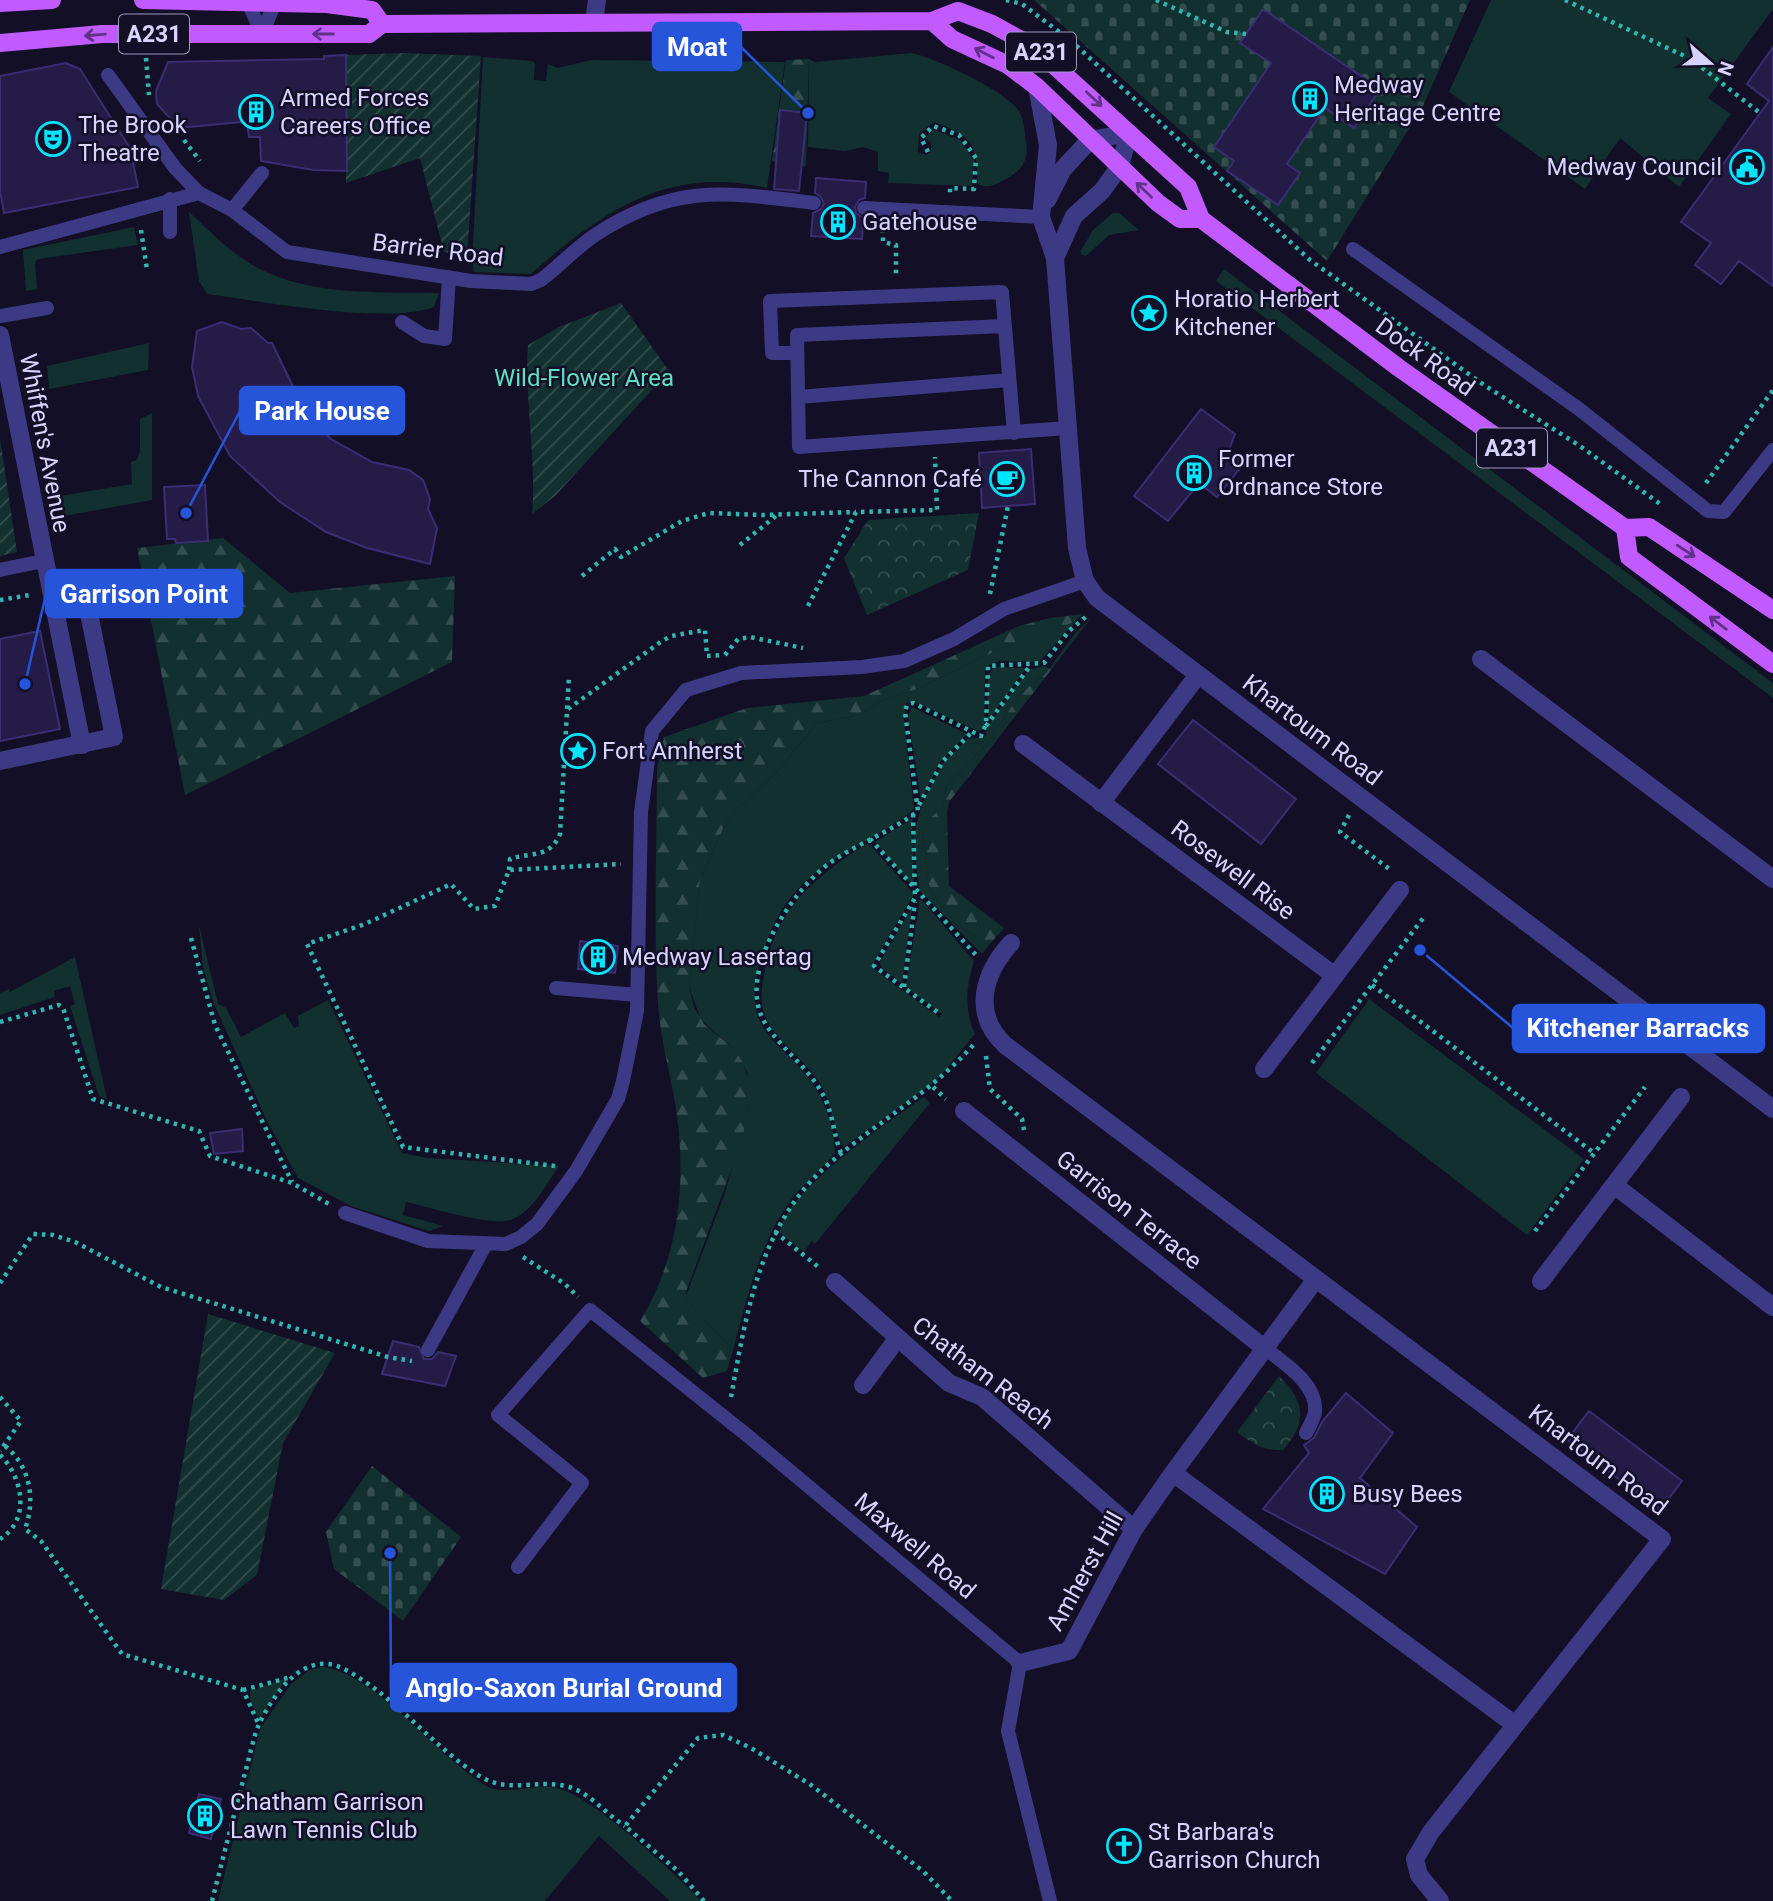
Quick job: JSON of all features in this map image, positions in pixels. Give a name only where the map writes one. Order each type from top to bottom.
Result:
[{"type":"main road","points":[[0,3],[52,0]]},
{"type":"main road","name":"A231","points":[[143,0],[327,4],[377,17],[485,25],[932,21],[958,11],[992,24],[1028,43],[1072,78],[1188,187],[1201,219]]},
{"type":"main road","name":"A231","points":[[0,43],[102,34],[369,34],[377,17]]},
{"type":"main road","name":"Dock Road","points":[[932,21],[952,39],[1008,65],[1037,87],[1090,140],[1180,219],[1201,219],[1399,368],[1625,528],[1649,527],[1773,610]]},
{"type":"main road","points":[[1625,528],[1629,557],[1773,664]]},
{"type":"street","points":[[594,22],[597,0]]},
{"type":"street","name":"Khartoum Road","points":[[1037,87],[1048,145],[1041,217],[1055,258],[1077,548],[1085,581],[1102,603],[1773,1109]]},
{"type":"street","points":[[1041,217],[1050,191],[1063,169],[1090,140],[1129,133]]},
{"type":"street","name":"Khartoum Road","points":[[1055,258],[1073,216],[1102,191],[1120,166],[1129,133]]},
{"type":"street","name":"Whiffen's Avenue","points":[[0,335],[43,561],[82,744]]},
{"type":"street","points":[[0,761],[110,739],[115,734],[83,584]]},
{"type":"street","points":[[1481,659],[1773,879]]},
{"type":"street","points":[[1101,803],[1198,675]]},
{"type":"street","name":"Rosewell Rise","points":[[1023,744],[1335,976]]},
{"type":"street","points":[[1264,1069],[1400,890]]},
{"type":"street","points":[[997,1035],[985,995],[990,969],[1011,943]]},
{"type":"street","name":"Khartoum Road","points":[[997,1035],[1661,1539],[1431,1832],[1415,1859],[1419,1875],[1440,1901]]},
{"type":"street","points":[[1541,1280],[1681,1097]]},
{"type":"street","name":"Garrison Terrace","points":[[964,1111],[1263,1347]]},
{"type":"street","points":[[1614,1185],[1773,1307]]},
{"type":"street","points":[[1316,1279],[1263,1347],[1173,1473],[1514,1724]]},
{"type":"street","name":"Chatham Reach","points":[[835,1282],[949,1383],[982,1397],[1134,1530]]},
{"type":"street","points":[[863,1385],[897,1339]]},
{"type":"street","name":"Amherst Hill","points":[[1020,1663],[1069,1651],[1134,1530],[1173,1473]]},
{"type":"lane","points":[[356,0],[377,17]]},
{"type":"lane","points":[[246,1],[262,34]]},
{"type":"lane","points":[[262,34],[275,2]]},
{"type":"lane","name":"Barrier Road","points":[[108,75],[175,168],[199,193],[232,210],[287,252],[471,281],[531,284],[541,280],[597,234],[666,200],[733,193],[814,202]]},
{"type":"lane","points":[[232,210],[262,173]]},
{"type":"lane","points":[[0,247],[199,193]]},
{"type":"lane","points":[[170,199],[170,232]]},
{"type":"lane","points":[[864,208],[1041,217]]},
{"type":"lane","points":[[1353,249],[1579,409],[1708,511],[1724,512],[1773,450]]},
{"type":"lane","points":[[402,322],[424,336],[445,339],[449,277]]},
{"type":"lane","points":[[797,353],[772,353],[770,301],[1002,292],[1014,433]]},
{"type":"lane","points":[[0,316],[47,308]]},
{"type":"lane","points":[[1005,326],[797,335],[799,447],[1068,428]]},
{"type":"lane","points":[[798,397],[1009,380]]},
{"type":"lane","points":[[0,569],[43,561]]},
{"type":"lane","points":[[345,1213],[428,1241],[486,1244],[510,1242],[531,1230],[576,1171],[620,1094],[637,1011],[641,812],[652,731],[687,690],[741,673],[862,667],[904,661],[954,639],[1004,608],[1085,581]]},
{"type":"lane","points":[[556,988],[637,995]]},
{"type":"lane","points":[[428,1350],[486,1244]]},
{"type":"lane","name":"Maxwell Road","points":[[518,1567],[582,1483],[498,1415],[590,1310],[1020,1663]]},
{"type":"lane","points":[[1263,1347],[1297,1373],[1309,1390],[1315,1411],[1306,1433]]},
{"type":"lane","points":[[1020,1663],[1008,1731],[1049,1901]]},
{"type":"path","points":[[1156,0],[1227,32],[1246,34]]},
{"type":"path","points":[[1565,0],[1691,60],[1760,113]]},
{"type":"path","points":[[146,58],[149,98]]},
{"type":"path","points":[[1098,75],[1102,70]]},
{"type":"path","points":[[928,152],[921,138],[933,126],[959,135],[976,158],[977,189],[950,188],[951,212]]},
{"type":"path","points":[[182,138],[206,167]]},
{"type":"path","points":[[884,210],[883,242],[896,244],[895,296]]},
{"type":"path","points":[[141,231],[148,270]]},
{"type":"path","points":[[1694,500],[1773,390]]},
{"type":"path","points":[[582,576],[615,549],[621,557],[682,521],[709,513],[777,515],[937,510],[934,439]]},
{"type":"path","points":[[991,617],[990,596],[1008,506]]},
{"type":"path","points":[[808,606],[856,512]]},
{"type":"path","points":[[740,545],[777,515]]},
{"type":"path","points":[[0,600],[29,594],[52,604]]},
{"type":"path","points":[[979,602],[990,596]]},
{"type":"path","points":[[986,726],[988,666],[1030,666],[1047,661],[1069,631],[1102,603]]},
{"type":"path","points":[[567,709],[671,636],[705,630],[707,656],[725,655]]},
{"type":"path","points":[[723,677],[725,655],[738,639],[750,638],[815,650]]},
{"type":"path","points":[[919,805],[905,712],[907,705],[913,703],[981,736],[1030,666]]},
{"type":"path","points":[[569,676],[560,834],[556,844],[547,853],[510,859],[509,870],[495,905],[474,909],[451,884],[365,924],[307,944],[403,1147],[576,1171]]},
{"type":"path","points":[[841,1153],[823,1094],[805,1067],[765,1022],[760,1012],[758,988],[768,944],[783,911],[815,876],[913,814],[943,761],[971,733]]},
{"type":"path","points":[[904,988],[917,892],[912,856],[913,814]]},
{"type":"path","points":[[1346,837],[1376,860]]},
{"type":"path","points":[[870,839],[990,969]]},
{"type":"path","points":[[509,870],[640,862]]},
{"type":"path","points":[[915,898],[874,966],[940,1014]]},
{"type":"path","points":[[1312,1063],[1423,917]]},
{"type":"path","points":[[191,938],[215,1025],[292,1183]]},
{"type":"path","points":[[1372,985],[1594,1153]]},
{"type":"path","points":[[0,1021],[55,1003],[61,1006],[92,1098],[199,1132],[210,1156],[292,1183],[345,1213]]},
{"type":"path","points":[[727,1420],[752,1291],[775,1232],[800,1193],[841,1153],[933,1087],[997,1035]]},
{"type":"path","points":[[997,1035],[984,1058],[989,1089],[1022,1119],[1025,1139],[1017,1153]]},
{"type":"path","points":[[1535,1231],[1644,1087]]},
{"type":"path","points":[[775,1232],[835,1282]]},
{"type":"path","points":[[0,1283],[33,1234],[53,1235],[75,1242],[161,1287],[360,1349],[424,1363],[428,1350]]},
{"type":"path","points":[[540,1267],[569,1288]]},
{"type":"path","points":[[0,1397],[21,1420],[0,1453],[14,1472],[20,1504],[15,1523],[0,1539]]},
{"type":"path","points":[[5,1446],[20,1460],[29,1482],[30,1514],[25,1529],[41,1541],[121,1653],[243,1690],[291,1677],[317,1663],[339,1667],[383,1697],[486,1780],[509,1787],[541,1783],[569,1787],[586,1795],[678,1871],[704,1901]]},
{"type":"path","points":[[212,1901],[259,1725],[291,1677]]},
{"type":"path","points":[[243,1690],[259,1725]]},
{"type":"path","points":[[625,1826],[698,1738],[723,1735],[751,1748],[811,1785],[923,1871],[952,1901]]},
{"type":"green space","points":[[1034,0],[1470,0],[1423,106],[1327,261]]},
{"type":"green space","points":[[1491,0],[1773,0],[1773,9],[1708,98],[1731,114],[1679,187],[1620,138],[1585,189],[1449,92]]},
{"type":"green space","points":[[403,53],[481,56],[467,256],[444,252],[420,158],[346,183],[345,55]]},
{"type":"green space","points":[[911,53],[969,76],[1000,94],[1019,111],[1027,150],[1025,161],[1015,174],[991,186],[978,184],[976,159],[971,144],[958,133],[934,122],[919,134],[918,152],[926,155],[931,152],[931,143],[925,138],[934,130],[960,140],[974,160],[972,186],[888,183],[889,173],[878,171],[878,152],[863,147],[845,151],[808,147],[809,59],[815,62]]},
{"type":"green space","points":[[483,57],[532,61],[535,63],[534,80],[546,81],[548,64],[558,68],[591,60],[785,62],[767,188],[731,183],[698,183],[667,188],[611,213],[531,274],[474,272],[472,261]]},
{"type":"green space","points":[[809,59],[806,166],[802,166],[806,113],[780,111],[776,162],[772,161],[786,60]]},
{"type":"green space","points":[[189,212],[240,257],[281,278],[348,291],[439,293],[434,307],[386,314],[323,310],[207,294],[199,281]]},
{"type":"green space","points":[[1113,213],[1119,213],[1139,230],[1109,235],[1086,256],[1082,255],[1080,252],[1093,230]]},
{"type":"green space","points":[[134,227],[138,245],[38,259],[35,262],[37,289],[26,291],[23,250]]},
{"type":"green space","points":[[1224,269],[1773,683],[1773,698],[1216,281]]},
{"type":"green space","name":"Wild-Flower Area","points":[[621,303],[669,371],[555,496],[532,514],[528,345],[559,327]]},
{"type":"green space","points":[[149,343],[148,370],[49,389],[47,366]]},
{"type":"green space","points":[[152,413],[152,500],[64,516],[60,496],[132,484],[131,462],[137,460],[140,451],[140,419]]},
{"type":"green space","points":[[0,438],[17,552],[0,556]]},
{"type":"green space","points":[[979,513],[968,570],[867,615],[844,558],[868,520]]},
{"type":"green space","points":[[223,538],[290,593],[455,576],[452,662],[185,795],[137,548]]},
{"type":"green space","points":[[1083,614],[1072,623],[1008,645],[917,689],[884,699],[859,715],[817,723],[775,774],[736,810],[723,829],[700,880],[689,987],[694,1007],[704,1024],[733,1048],[742,1061],[749,1081],[749,1105],[742,1141],[686,1292],[687,1301],[733,1350],[727,1371],[703,1378],[640,1321],[665,1269],[678,1213],[680,1184],[678,1126],[658,1003],[655,916],[657,770],[664,737],[747,708],[864,696],[1019,626],[1050,618]]},
{"type":"green space","points":[[1091,618],[949,802],[949,886],[1004,928],[989,945],[956,924],[937,901],[928,883],[923,830],[929,819],[943,807],[947,785],[988,743],[1019,695],[1046,673],[1076,632]]},
{"type":"green space","points":[[1078,619],[1039,662],[999,661],[985,667],[984,726],[980,732],[913,701],[906,703],[904,723],[914,809],[814,875],[787,902],[772,928],[756,977],[757,1013],[764,1030],[803,1071],[816,1089],[830,1120],[835,1153],[796,1194],[770,1234],[755,1272],[733,1350],[687,1301],[686,1296],[725,1193],[749,1105],[747,1072],[733,1048],[701,1020],[689,987],[700,880],[723,829],[736,810],[775,774],[817,723],[859,715],[884,699],[917,689],[1008,645]]},
{"type":"green space","points":[[1045,666],[1049,668],[1048,671],[1019,695],[988,743],[947,785],[943,807],[929,819],[923,830],[928,883],[937,901],[956,924],[989,945],[982,954],[919,890],[913,838],[922,804],[942,764],[968,739],[985,737],[988,725],[1025,674],[1031,669]]},
{"type":"green space","points":[[994,667],[1026,668],[988,722],[988,675]]},
{"type":"green space","points":[[912,707],[967,734],[940,762],[921,801],[908,716]]},
{"type":"green space","points":[[912,819],[914,888],[875,842]]},
{"type":"green space","points":[[868,843],[914,894],[871,967],[939,1017],[942,1014],[906,987],[920,898],[974,961],[967,998],[975,1034],[936,1081],[844,1147],[820,1083],[768,1022],[763,1009],[762,990],[770,948],[789,911],[816,881]]},
{"type":"green space","points":[[912,907],[902,984],[881,967],[880,962]]},
{"type":"green space","points":[[199,925],[218,1004],[226,1008],[241,1037],[285,1013],[294,1028],[299,1026],[298,1016],[328,1000],[402,1153],[428,1158],[559,1166],[533,1203],[513,1219],[491,1221],[406,1202],[403,1215],[443,1226],[429,1231],[351,1206],[298,1178],[267,1121],[214,1004],[203,967]]},
{"type":"green space","points":[[75,957],[107,1099],[99,1096],[70,1006],[75,1004],[70,986],[54,991],[55,997],[0,1015],[0,993],[9,989],[10,992]]},
{"type":"green space","points":[[1369,999],[1584,1159],[1527,1235],[1316,1073]]},
{"type":"green space","points":[[924,1097],[930,1103],[815,1244],[812,1241],[804,1252],[780,1233],[785,1217],[818,1179],[840,1159]]},
{"type":"green space","points":[[208,1314],[335,1353],[283,1443],[257,1575],[224,1600],[161,1589]]},
{"type":"green space","points":[[1279,1376],[1294,1394],[1300,1412],[1296,1431],[1283,1450],[1258,1446],[1237,1432]]},
{"type":"green space","points":[[372,1466],[461,1537],[403,1621],[334,1569],[326,1532]]},
{"type":"green space","points":[[323,1667],[344,1673],[365,1685],[469,1774],[488,1787],[505,1790],[557,1788],[591,1805],[653,1855],[701,1901],[670,1901],[599,1836],[545,1901],[218,1901],[260,1729],[291,1684],[310,1670]]},
{"type":"green space","points":[[283,1679],[285,1681],[259,1720],[250,1700],[250,1691]]},
{"type":"building","name":"Medway Heritage Centre","points":[[1263,9],[1380,89],[1354,128],[1325,108],[1287,164],[1300,173],[1278,205],[1227,171],[1234,161],[1214,147],[1271,63],[1240,43]]},
{"type":"building","name":"Medway Council","points":[[1773,47],[1773,286],[1739,261],[1721,284],[1695,265],[1711,243],[1681,222],[1769,101],[1747,84]]},
{"type":"building","name":"Armed Forces Careers Office","points":[[346,55],[347,171],[313,170],[261,161],[260,137],[249,137],[247,124],[241,122],[179,128],[157,104],[156,91],[168,62],[324,59],[324,56]]},
{"type":"building","points":[[66,63],[80,69],[130,148],[138,187],[4,213],[0,191],[0,76]]},
{"type":"building","points":[[780,110],[807,113],[799,191],[774,189]]},
{"type":"building","name":"Gatehouse","points":[[816,178],[866,182],[865,198],[859,200],[855,207],[856,213],[863,218],[862,239],[811,236],[813,213],[821,209],[824,203],[815,193]]},
{"type":"building","points":[[222,322],[241,329],[251,328],[268,343],[272,343],[300,401],[315,424],[331,439],[372,462],[409,470],[423,480],[430,499],[428,509],[437,528],[430,564],[367,548],[326,532],[280,502],[230,456],[198,396],[192,367],[197,331]]},
{"type":"building","name":"Former Ordnance Store","points":[[1201,409],[1235,434],[1229,450],[1245,462],[1217,497],[1199,483],[1168,521],[1134,496]]},
{"type":"building","name":"The Cannon Café","points":[[1031,449],[1035,504],[982,508],[979,453]]},
{"type":"building","points":[[205,485],[208,541],[176,543],[175,539],[167,539],[164,487]]},
{"type":"building","points":[[40,631],[60,729],[0,741],[0,639]]},
{"type":"building","points":[[1193,720],[1296,799],[1261,844],[1158,764]]},
{"type":"building","name":"Medway Lasertag","points":[[580,941],[618,946],[615,973],[578,969]]},
{"type":"building","points":[[242,1129],[243,1151],[214,1154],[210,1133]]},
{"type":"building","points":[[393,1341],[419,1347],[424,1359],[432,1359],[438,1352],[456,1356],[445,1386],[382,1374]]},
{"type":"building","name":"Busy Bees","points":[[1346,1393],[1393,1433],[1360,1478],[1417,1527],[1385,1574],[1263,1509],[1309,1453],[1304,1445],[1314,1438],[1322,1422]]},
{"type":"building","points":[[1589,1411],[1682,1481],[1660,1510],[1567,1440]]},
{"type":"building","name":"Chatham Garrison Lawn Tennis Club","points":[[199,1794],[221,1799],[211,1839],[189,1833]]},
{"type":"place","name":"Medway Heritage Centre","points":[[1310,99]]},
{"type":"place","name":"Armed Forces Careers Office","points":[[256,112]]},
{"type":"place","name":"Moat","points":[[808,113]]},
{"type":"place","name":"The Brook Theatre","points":[[53,139]]},
{"type":"place","name":"Medway Council","points":[[1747,167]]},
{"type":"place","name":"Gatehouse","points":[[838,222]]},
{"type":"place","name":"Horatio Herbert Kitchener","points":[[1149,313]]},
{"type":"place","name":"Former Ordnance Store","points":[[1194,473]]},
{"type":"place","name":"The Cannon Café","points":[[1007,479]]},
{"type":"place","name":"Park House","points":[[186,513]]},
{"type":"place","name":"Garrison Point","points":[[25,684]]},
{"type":"place","name":"Fort Amherst","points":[[578,751]]},
{"type":"place","name":"Kitchener Barracks","points":[[1420,950]]},
{"type":"place","name":"Medway Lasertag","points":[[598,957]]},
{"type":"place","name":"Busy Bees","points":[[1327,1494]]},
{"type":"place","name":"Anglo-Saxon Burial Ground","points":[[390,1553]]},
{"type":"place","name":"Chatham Garrison Lawn Tennis Club","points":[[205,1816]]},
{"type":"place","name":"St Barbara's Garrison Church","points":[[1124,1846]]}]
